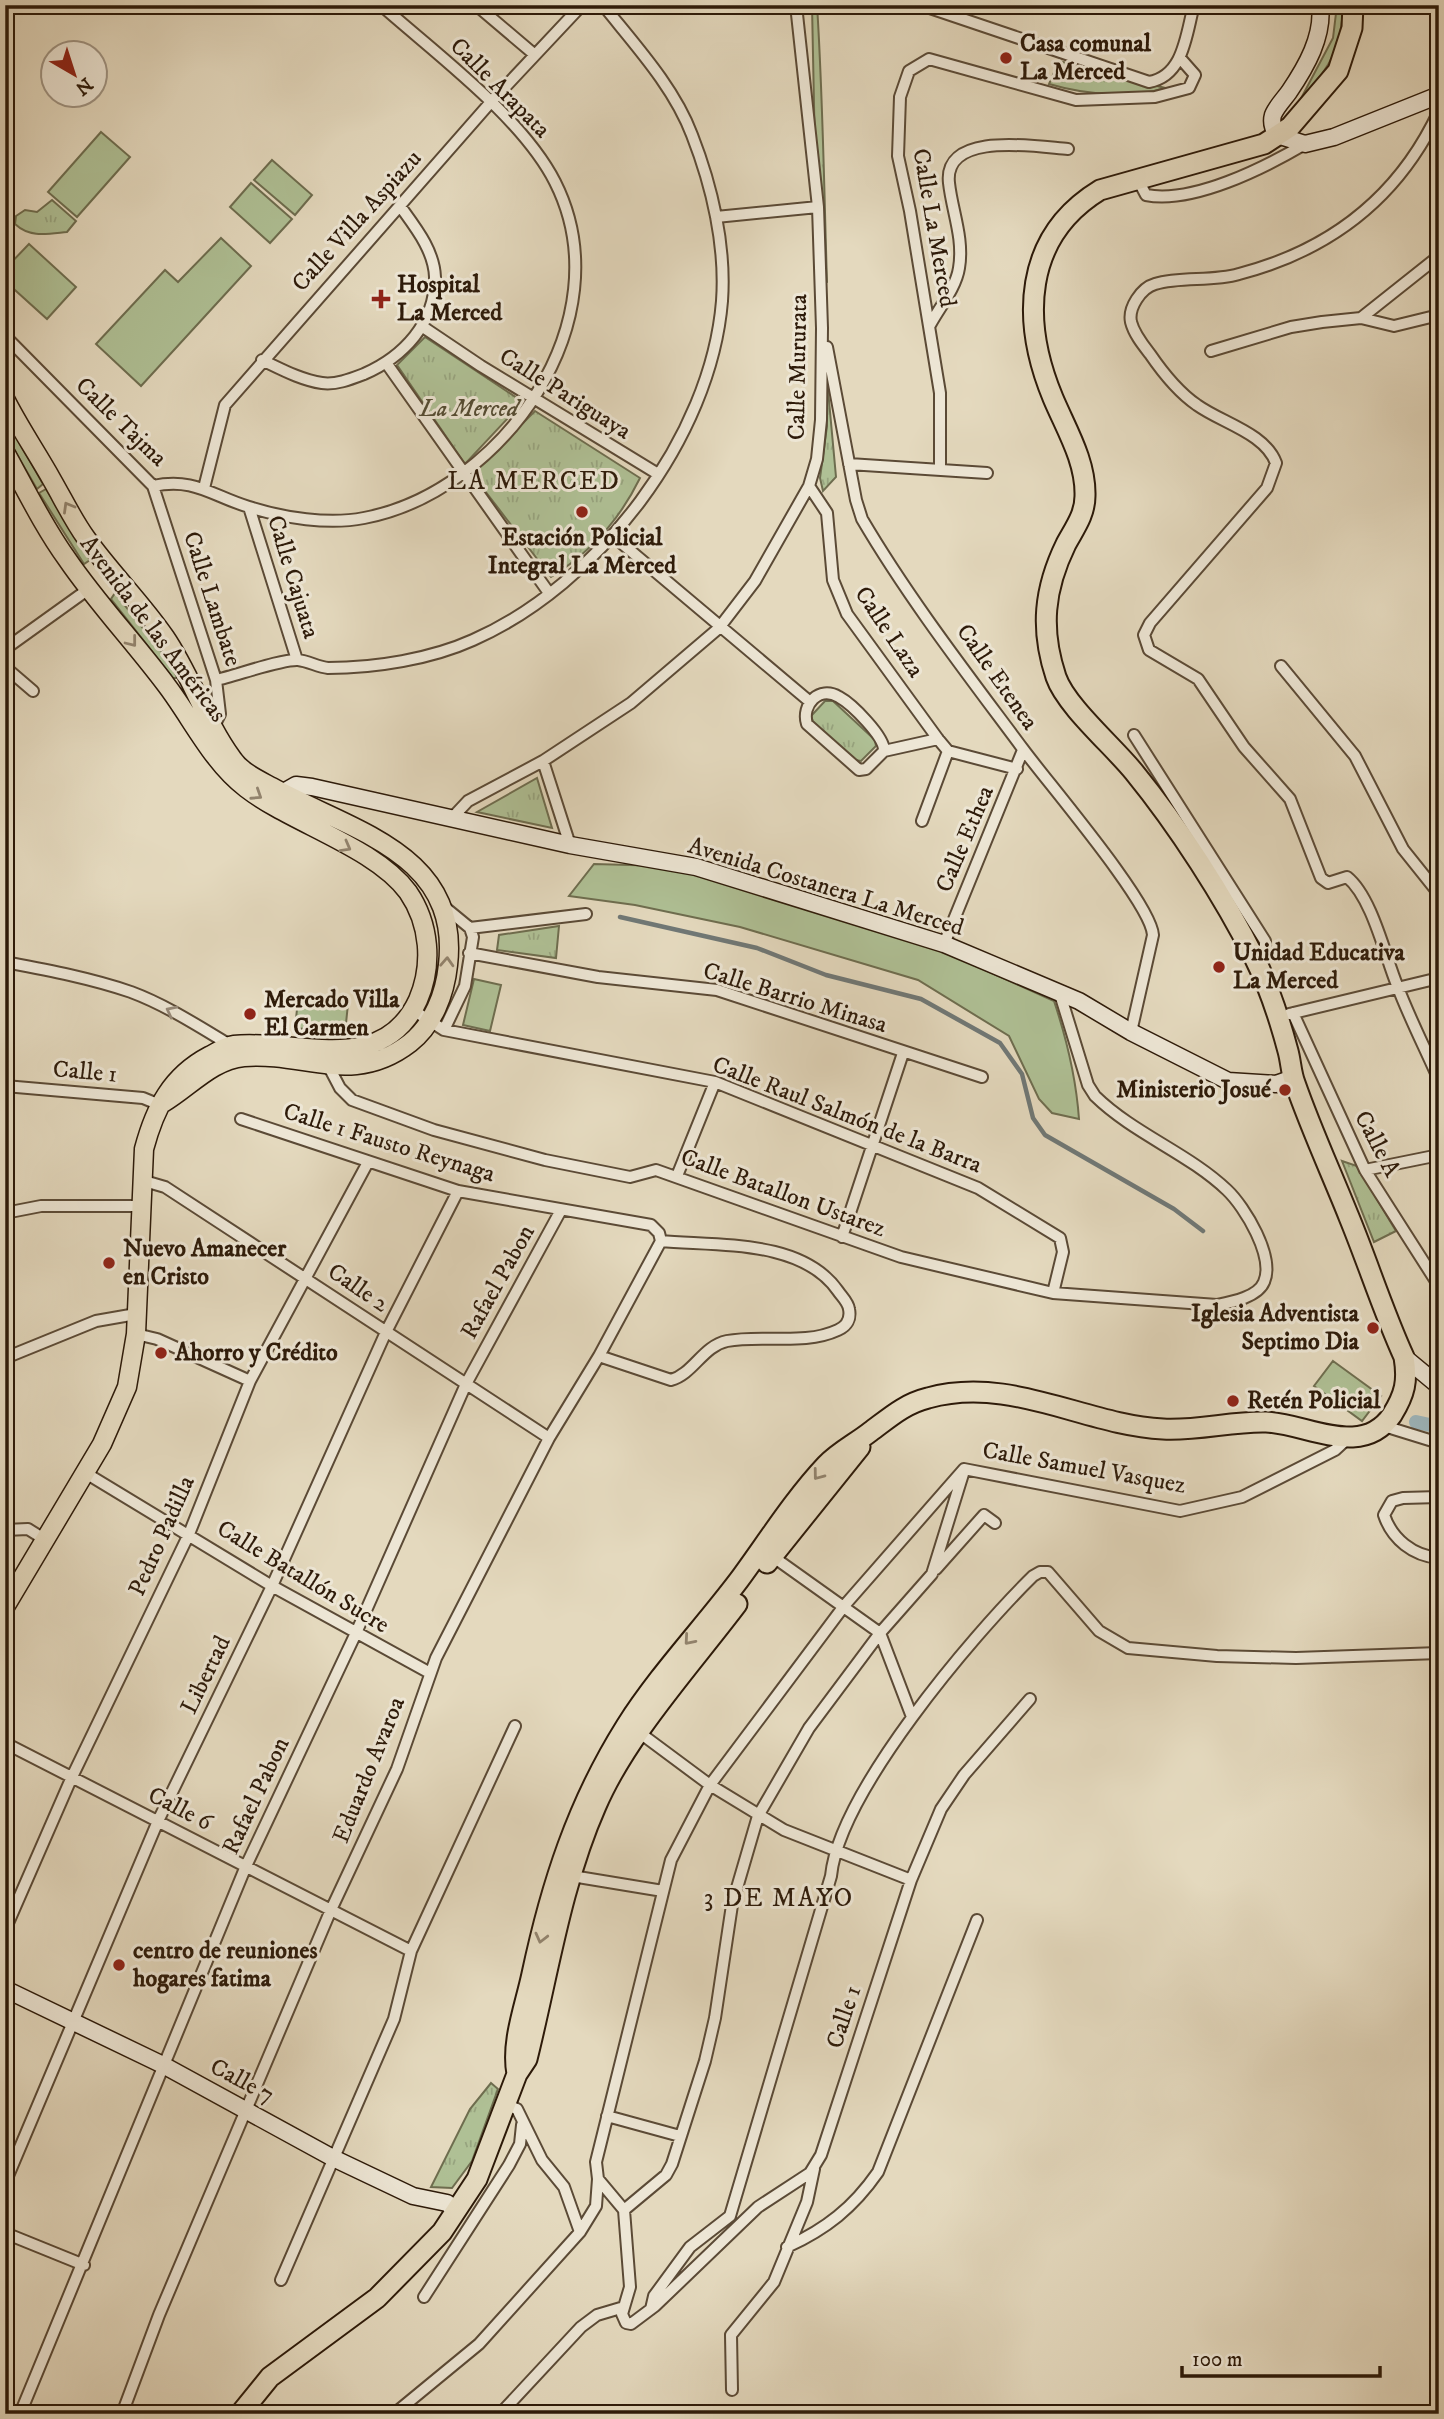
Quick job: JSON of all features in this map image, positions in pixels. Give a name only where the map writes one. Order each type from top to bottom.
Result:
[{"type":"highway","points":[[240,2414],[270,2377],[361,2312],[398,2280],[442,2232],[477,2179],[517,2074],[527,2059],[564,1874],[596,1805],[634,1729],[767,1552],[827,1463],[900,1408],[928,1398],[975,1392],[1058,1404],[1138,1426],[1164,1429],[1262,1422],[1292,1424],[1347,1439],[1370,1435],[1386,1423],[1403,1398],[1407,1378],[1404,1357],[1293,1078],[1284,1015],[1254,957],[1170,820],[1110,743],[1072,703],[1058,682],[1046,640],[1044,620],[1051,580],[1082,515],[1086,498],[1080,458],[1039,358],[1033,330],[1032,297],[1042,260],[1064,218],[1078,204],[1100,190],[1264,144],[1290,127],[1338,71],[1346,53],[1353,5]]},
{"type":"main road","points":[[1320,5],[1319,31],[1312,51],[1299,77],[1273,116],[1273,128],[1277,135],[1305,144],[1335,137],[1439,95]]},
{"type":"main road","name":"Avenida de las Américas","points":[[7,406],[85,536],[166,638],[229,772],[245,788],[286,814],[377,864],[398,881],[415,903],[428,945],[424,985],[413,1010]]},
{"type":"main road","name":"Avenida de las Américas","points":[[5,452],[66,559],[239,766],[282,793],[376,836],[397,849],[416,867],[438,901],[445,923],[449,959],[437,1026]]},
{"type":"main road","points":[[90,588],[112,571]]},
{"type":"main road","name":"Avenida Costanera La Merced","points":[[282,793],[296,785],[312,787],[570,845],[696,867],[944,944],[1079,1001],[1130,1032],[1228,1082],[1276,1084],[1293,1078]]},
{"type":"main road","points":[[286,814],[315,809]]},
{"type":"main road","points":[[160,1105],[203,1073],[243,1057],[329,1059],[400,1026],[413,1010]]},
{"type":"main road","points":[[5,1606],[102,1444],[127,1387],[136,1334],[144,1149],[170,1086],[186,1070],[230,1045],[366,1064],[392,1055],[437,1026]]},
{"type":"main road","points":[[361,1046],[366,1064]]},
{"type":"main road","points":[[1404,1357],[1439,1386]]},
{"type":"main road","name":"Calle 7","points":[[5,1989],[163,2065],[248,2109],[332,2158],[414,2196],[447,2203],[457,2211]]},
{"type":"street","name":"Calle Arapata","points":[[381,5],[490,103],[538,153],[556,184],[569,222],[574,259],[573,296],[565,333],[552,367],[535,400],[464,476]]},
{"type":"street","points":[[476,5],[535,55]]},
{"type":"street","name":"Calle Villa Aspiazu","points":[[204,488],[225,405],[490,103],[582,5]]},
{"type":"street","points":[[216,680],[297,660],[326,668],[429,654],[472,641],[511,620],[584,566],[613,536],[681,437],[700,396],[715,347],[722,300],[716,218],[696,145],[676,102],[603,5]]},
{"type":"street","name":"Calle Mururata","points":[[453,817],[468,801],[543,761],[631,703],[719,628],[755,581],[809,486],[817,459],[821,420],[822,328],[818,207],[796,5]]},
{"type":"street","points":[[921,5],[1149,82],[1166,77],[1180,58],[1194,5]]},
{"type":"street","name":"Calle La Merced","points":[[940,470],[940,393],[898,156],[900,97],[909,71],[929,59],[1076,100],[1155,97],[1189,88],[1195,75],[1180,58]]},
{"type":"street","points":[[1439,111],[1418,153],[1397,181],[1330,236],[1298,253],[1239,274],[1206,281],[1153,284],[1143,292],[1131,312],[1131,323],[1140,340],[1177,387],[1195,404],[1259,440],[1271,450],[1276,463],[1267,488],[1150,624],[1144,635],[1145,644],[1158,657],[1198,679],[1244,747],[1290,799],[1321,878],[1328,883],[1347,877],[1355,885],[1377,930],[1397,986],[1439,1080]]},
{"type":"street","points":[[1137,178],[1146,195],[1157,197],[1196,190],[1245,175],[1305,144]]},
{"type":"street","points":[[930,326],[959,268],[958,220],[948,181],[956,160],[976,147],[999,145],[1068,149]]},
{"type":"street","points":[[262,360],[294,375],[324,383],[349,380],[387,364],[423,327],[434,295],[435,275],[421,235],[400,206]]},
{"type":"street","points":[[716,218],[818,207]]},
{"type":"street","points":[[1361,318],[1439,256]]},
{"type":"street","points":[[1211,351],[1291,327],[1361,318],[1394,326],[1439,315]]},
{"type":"street","name":"Calle Pariguaya","points":[[423,327],[535,400],[658,474]]},
{"type":"street","name":"Calle Etenea","points":[[822,328],[862,519],[1023,750],[1123,880],[1150,920],[1153,935],[1130,1032]]},
{"type":"street","name":"Calle Tajma","points":[[5,336],[153,486],[175,481],[204,488],[249,507],[313,519],[361,519],[398,511],[429,498],[464,476]]},
{"type":"street","points":[[387,364],[549,593]]},
{"type":"street","points":[[849,464],[987,473]]},
{"type":"street","name":"Calle Lambate","points":[[153,486],[216,680],[220,714],[207,730]]},
{"type":"street","name":"Calle Laza","points":[[809,486],[827,513],[833,580],[847,614],[948,751]]},
{"type":"street","name":"Calle Cajuata","points":[[249,507],[297,660]]},
{"type":"street","points":[[613,536],[719,628],[809,701]]},
{"type":"street","points":[[5,649],[90,588]]},
{"type":"street","points":[[1281,666],[1354,756],[1403,849],[1439,894]]},
{"type":"street","points":[[5,667],[33,691]]},
{"type":"street","points":[[884,751],[881,737],[841,698],[825,695],[809,701],[806,708],[807,724],[853,768],[866,769],[884,751],[938,739]]},
{"type":"street","points":[[1134,735],[1265,941],[1265,949],[1254,957]]},
{"type":"street","name":"Calle Ethea","points":[[944,944],[1023,750]]},
{"type":"street","points":[[922,821],[948,751],[1017,769]]},
{"type":"street","points":[[543,761],[570,845]]},
{"type":"street","points":[[413,1010],[437,1026],[457,1008],[465,986],[473,937],[470,928],[438,901]]},
{"type":"street","points":[[470,928],[586,914]]},
{"type":"street","name":"Calle Barrio Minasa","points":[[469,953],[598,977],[717,990],[903,1054],[982,1077]]},
{"type":"street","points":[[5,962],[85,978],[131,993],[181,1016],[230,1045]]},
{"type":"street","points":[[1284,1015],[1439,978]]},
{"type":"street","name":"Calle Batallon Ustarez","points":[[329,1059],[340,1088],[352,1100],[444,1133],[545,1160],[618,1175],[630,1177],[656,1170],[901,1257],[1053,1293],[1205,1305],[1234,1301],[1260,1289],[1267,1269],[1263,1247],[1228,1192],[1096,1096],[1088,1085],[1060,994]]},
{"type":"street","name":"Calle A","points":[[1284,1015],[1365,1170],[1439,1286]]},
{"type":"street","name":"Calle Raul Salmón de la Barra","points":[[437,1026],[715,1082],[978,1188],[1060,1238],[1063,1252],[1053,1293]]},
{"type":"street","points":[[842,1237],[903,1054]]},
{"type":"street","points":[[677,1176],[715,1082]]},
{"type":"street","name":"Calle 1","points":[[5,1086],[143,1098],[160,1105]]},
{"type":"street","name":"Calle 1 Fausto Reynaga","points":[[241,1119],[367,1164],[458,1191],[651,1225],[659,1233],[661,1241]]},
{"type":"street","points":[[1365,1170],[1439,1155]]},
{"type":"street","name":"Pedro Padilla","points":[[5,1930],[71,1779],[189,1534],[250,1381],[304,1276],[367,1164]]},
{"type":"street","name":"Calle 2","points":[[141,1180],[164,1187],[549,1438]]},
{"type":"street","name":"Libertad","points":[[5,2183],[159,1821],[272,1586],[386,1332],[458,1191]]},
{"type":"street","points":[[5,1213],[41,1206],[142,1206]]},
{"type":"street","name":"Rafael Pabon","points":[[20,2414],[84,2265],[246,1866],[356,1633],[466,1384],[561,1210]]},
{"type":"street","points":[[598,1356],[671,1380],[703,1354],[727,1341],[821,1336],[845,1327],[849,1319],[847,1304],[826,1275],[803,1261],[768,1251],[661,1241]]},
{"type":"street","name":"Eduardo Avaroa","points":[[122,2414],[159,2315],[330,1912],[397,1769],[430,1674],[549,1438],[661,1241]]},
{"type":"street","points":[[5,1358],[96,1321],[136,1314]]},
{"type":"street","points":[[136,1334],[157,1339],[250,1381]]},
{"type":"street","points":[[1386,1423],[1439,1443]]},
{"type":"street","name":"Calle Samuel Vasquez","points":[[964,1469],[1180,1511],[1242,1497],[1335,1450],[1347,1439]]},
{"type":"street","points":[[932,1574],[964,1469]]},
{"type":"street","points":[[394,2414],[480,2344],[580,2232],[596,2206],[596,2162],[671,1860],[710,1786],[844,1606],[964,1469]]},
{"type":"street","name":"Calle Batallón Sucre","points":[[84,1472],[272,1586],[430,1674]]},
{"type":"street","points":[[1439,1497],[1392,1501],[1384,1515],[1398,1540],[1418,1553],[1439,1558]]},
{"type":"street","points":[[624,2210],[666,2175],[680,2136],[715,2018],[732,1905],[758,1816],[809,1728],[880,1633],[984,1515],[995,1523]]},
{"type":"street","points":[[5,1530],[28,1529],[44,1539]]},
{"type":"street","points":[[767,1552],[880,1633],[912,1717]]},
{"type":"street","points":[[651,2309],[654,2296],[690,2247],[730,2216],[831,1876],[833,1852],[869,1783],[912,1717],[1026,1583],[1040,1572],[1048,1572],[1098,1631],[1128,1648],[1217,1657],[1439,1653]]},
{"type":"street","name":"Calle 1","points":[[732,2390],[731,2335],[774,2281],[807,2202],[814,2169],[911,1880],[941,1809],[964,1775],[1030,1699]]},
{"type":"street","points":[[281,2280],[394,2019],[411,1951],[515,1726]]},
{"type":"street","points":[[634,1729],[710,1786],[758,1816],[833,1852],[911,1880]]},
{"type":"street","name":"Calle 6","points":[[5,1743],[330,1912],[411,1951]]},
{"type":"street","points":[[564,1874],[663,1891]]},
{"type":"street","points":[[787,2247],[841,2216],[862,2195],[878,2172],[977,1920]]},
{"type":"street","points":[[506,2105],[517,2109],[522,2125],[542,2160],[564,2187],[580,2232]]},
{"type":"street","points":[[607,2116],[680,2136]]},
{"type":"street","points":[[424,2297],[509,2165],[520,2144],[522,2125]]},
{"type":"street","points":[[598,2179],[624,2210],[630,2287],[624,2306],[624,2319],[631,2324],[651,2309],[758,2207],[814,2169]]},
{"type":"street","points":[[5,2233],[84,2265]]},
{"type":"street","points":[[500,2414],[581,2327],[597,2315],[624,2306]]},
{"type":"green space","points":[[812,5],[817,5],[821,75],[827,282],[824,284],[815,154]]},
{"type":"green space","points":[[1337,5],[1343,5],[1336,49],[1324,71],[1297,106],[1333,38]]},
{"type":"green space","points":[[1059,61],[1165,88],[1138,93],[1107,94],[1049,84]]},
{"type":"green space","points":[[101,132],[130,157],[77,217],[48,192]]},
{"type":"green space","points":[[272,160],[312,195],[295,215],[254,180]]},
{"type":"green space","points":[[251,183],[292,219],[270,243],[230,207]]},
{"type":"green space","points":[[52,200],[76,221],[67,232],[33,233],[15,224],[16,216],[25,210],[37,212]]},
{"type":"green space","points":[[221,238],[251,266],[141,386],[96,344],[165,270],[178,282]]},
{"type":"green space","points":[[29,244],[76,287],[47,319],[5,281],[5,269]]},
{"type":"green space","name":"La Merced","points":[[425,337],[523,402],[465,464],[397,365]]},
{"type":"green space","points":[[825,383],[828,390],[836,477],[823,491],[820,478],[827,426]]},
{"type":"green space","name":"La Merced","points":[[535,411],[640,478],[603,534],[579,557],[551,577],[472,474]]},
{"type":"green space","points":[[5,426],[10,426],[43,484],[37,489],[5,434]]},
{"type":"green space","points":[[46,489],[90,560],[84,564],[39,493]]},
{"type":"green space","points":[[115,593],[179,674],[177,678],[173,678],[111,599]]},
{"type":"green space","points":[[825,701],[833,701],[875,740],[876,746],[861,761],[855,760],[814,724],[811,716]]},
{"type":"green space","points":[[537,778],[552,828],[477,812]]},
{"type":"green space","points":[[594,864],[665,866],[739,887],[934,947],[1054,1001],[1070,1059],[1079,1119],[1052,1113],[1039,1099],[1009,1036],[918,980],[740,927],[635,905],[569,896]]},
{"type":"green space","points":[[559,926],[556,958],[497,950],[499,935]]},
{"type":"green space","points":[[474,979],[501,985],[490,1031],[463,1025]]},
{"type":"green space","points":[[298,1000],[348,1004],[345,1033],[295,1028]]},
{"type":"green space","points":[[1342,1161],[1357,1166],[1396,1231],[1374,1242]]},
{"type":"green space","points":[[1333,1361],[1381,1396],[1362,1421],[1314,1386]]},
{"type":"green space","points":[[491,2083],[498,2089],[472,2161],[452,2188],[431,2187],[470,2109]]},
{"type":"waterway","points":[[620,917],[757,948],[826,975],[921,999],[1000,1043],[1022,1074],[1033,1118],[1045,1135],[1174,1209],[1203,1231]]},
{"type":"waterway","points":[[1416,1422],[1439,1427]]},
{"type":"place","name":"Casa comunal La Merced","points":[[1006,58]]},
{"type":"place","name":"Hospital La Merced","points":[[381,299]]},
{"type":"place","name":"Estación Policial Integral La Merced","points":[[582,512]]},
{"type":"place","name":"Unidad Educativa La Merced","points":[[1219,967]]},
{"type":"place","name":"Mercado Villa El Carmen","points":[[250,1014]]},
{"type":"place","name":"Ministerio Josué","points":[[1285,1090]]},
{"type":"place","name":"Nuevo Amanecer en Cristo","points":[[109,1263]]},
{"type":"place","name":"Iglesia Adventista Septimo Dia","points":[[1373,1328]]},
{"type":"place","name":"Ahorro y Crédito","points":[[161,1353]]},
{"type":"place","name":"Retén Policial","points":[[1233,1401]]},
{"type":"place","name":"centro de reuniones hogares fatima","points":[[119,1965]]},
{"type":"district","name":"LA MERCED","points":[[534,481]]},
{"type":"district","name":"3 DE MAYO","points":[[779,1898]]}]
